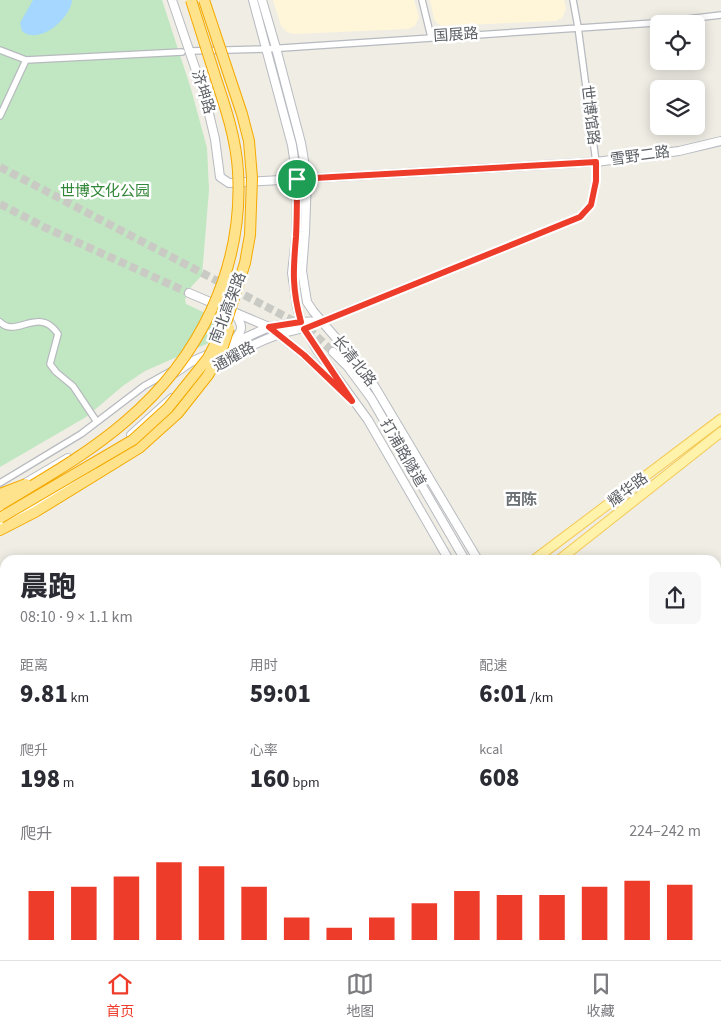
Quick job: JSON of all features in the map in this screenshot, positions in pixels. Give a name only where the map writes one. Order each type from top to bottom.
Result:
[{"type":"highway","name":"南北高架路","points":[[0,505],[50,474],[125,422],[154,395],[184,356],[214,307],[229,262],[236,219],[238,171],[230,122],[191,0]]},
{"type":"highway","name":"南北高架路","points":[[0,518],[133,440],[168,408],[208,358],[226,323],[246,263],[250,235],[252,169],[242,114],[204,0]]},
{"type":"highway","points":[[0,530],[35,512],[139,448],[178,413],[208,375],[220,355],[235,299]]},
{"type":"highway","points":[[0,494],[50,474]]},
{"type":"main road","name":"济坤路","points":[[172,0],[186,52],[211,118],[220,177],[229,183]]},
{"type":"main road","name":"长清北路","points":[[253,0],[292,145],[297,179],[296,237],[292,273],[295,299],[303,326],[352,401],[368,420],[446,555]]},
{"type":"main road","name":"长清北路","points":[[262,0],[301,143],[307,178],[302,271],[307,302],[369,377],[475,555]]},
{"type":"main road","name":"雪野二路","points":[[229,183],[596,162],[679,151],[721,141]]},
{"type":"main road","points":[[189,293],[269,327],[304,355],[352,401]]},
{"type":"main road","points":[[232,342],[240,333],[242,325],[234,313]]},
{"type":"main road","name":"通耀路","points":[[0,525],[58,492],[88,472],[172,398],[230,357],[278,334],[322,321]]},
{"type":"main road","name":"通耀路","points":[[0,498],[79,452],[176,372],[191,362],[269,327],[303,326]]},
{"type":"main road","name":"打浦路隧道","points":[[333,352],[348,367],[371,398],[462,555]]},
{"type":"main road","name":"耀华路","points":[[541,555],[721,419]]},
{"type":"main road","name":"耀华路","points":[[565,555],[721,432]]},
{"type":"street","points":[[422,0],[431,37]]},
{"type":"street","name":"世博馆路","points":[[322,321],[580,217],[591,205],[596,181],[596,162],[573,0]]},
{"type":"street","name":"国展路","points":[[26,60],[267,49],[658,22],[721,15]]},
{"type":"street","points":[[0,50],[26,60],[0,116]]},
{"type":"street","points":[[0,322],[3,326],[16,327],[34,322],[46,322],[54,328],[58,334],[50,364],[56,372],[73,386],[97,422]]},
{"type":"street","points":[[0,483],[81,434],[144,386],[166,373],[191,362]]},
{"type":"shaded area","points":[[273,0],[414,0],[419,17],[415,26],[408,29],[294,34],[287,32],[281,26]]},
{"type":"shaded area","points":[[430,0],[564,0],[566,9],[562,18],[556,21],[442,26],[434,19]]},
{"type":"green space","name":"世博文化公园","points":[[0,0],[162,0],[191,89],[207,148],[209,190],[202,275],[191,287],[185,299],[186,304],[231,325],[229,334],[145,371],[124,385],[86,417],[0,467]]},
{"type":"water","points":[[33,0],[72,0],[66,15],[53,28],[45,33],[29,35],[22,31],[20,23]]},
{"type":"tunnel","points":[[0,167],[309,329],[333,352]]},
{"type":"tunnel","points":[[0,204],[46,228],[189,293]]},
{"type":"district","name":"西陈","points":[[521,500]]},
{"type":"route","points":[[596,162],[596,181],[591,205],[580,217],[304,329],[352,401],[304,355],[269,327],[301,322],[292,273],[296,237],[297,179],[596,162]]}]
